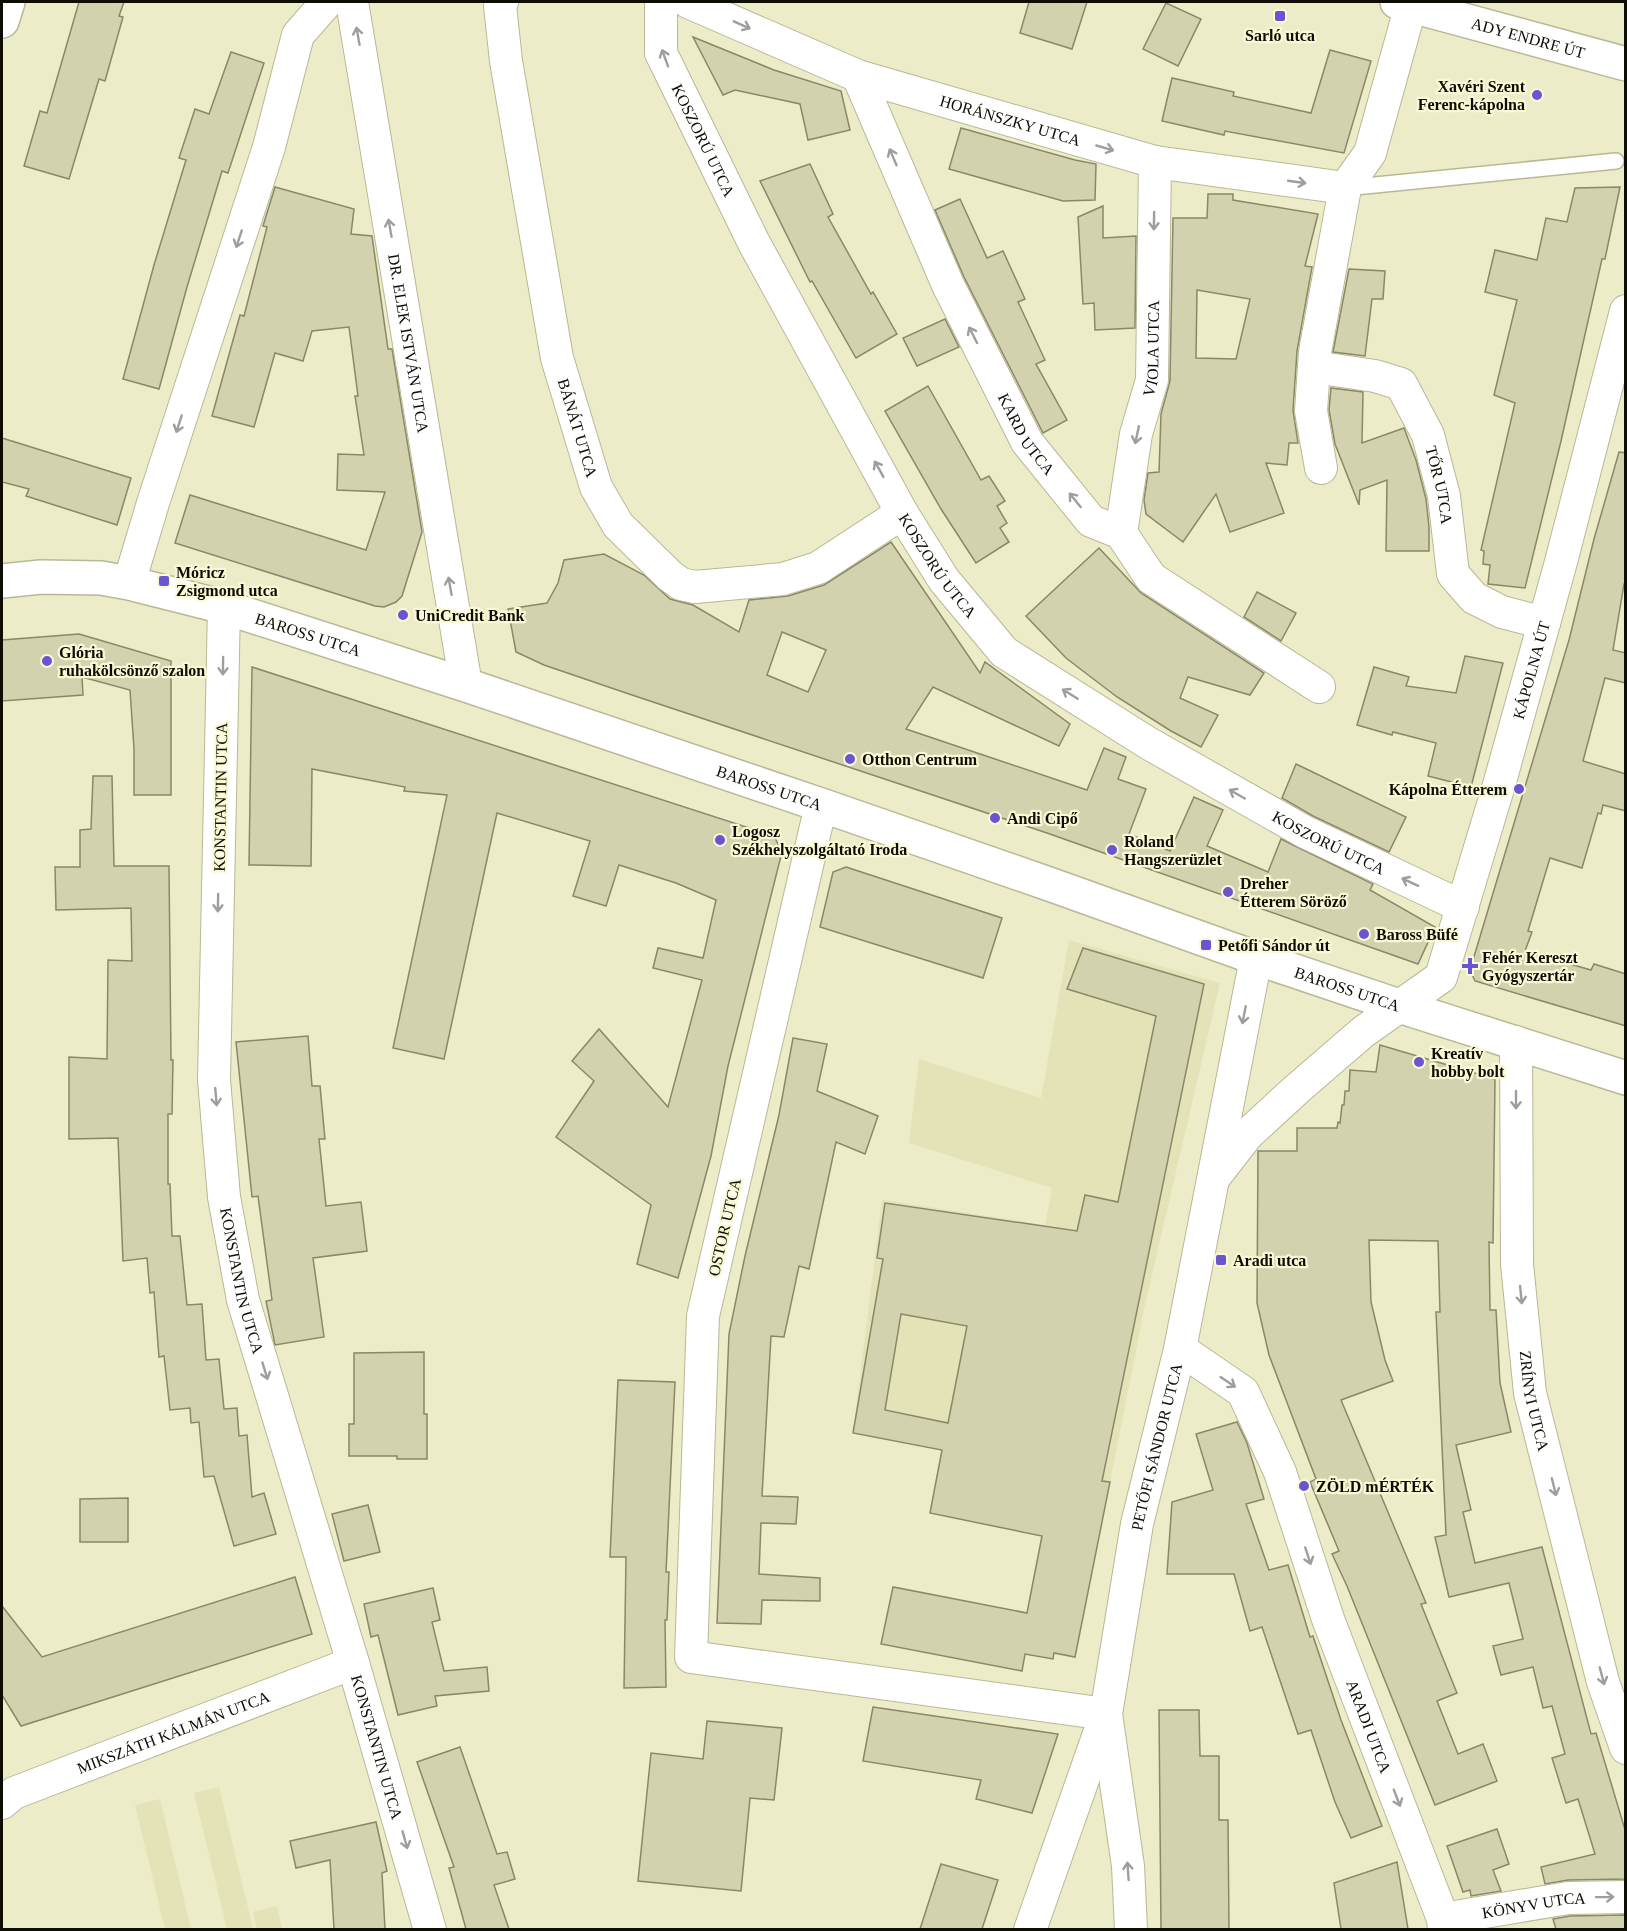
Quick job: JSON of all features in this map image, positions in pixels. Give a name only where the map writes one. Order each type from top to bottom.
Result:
[{"type":"street","points":[[2,21],[8,2]]},
{"type":"street","points":[[129,583],[269,147],[298,35],[327,2]]},
{"type":"street","name":"DR. ELEK ISTVÁN UTCA","points":[[352,2],[466,685]]},
{"type":"street","name":"BÁNÁT UTCA","points":[[502,2],[500,6],[506,61],[557,358],[596,487],[618,525],[670,576],[681,584],[695,587],[783,579],[819,568],[902,513]]},
{"type":"street","name":"KOSZORÚ UTCA","points":[[661,2],[662,53],[754,243],[902,513],[944,580],[1004,652],[1148,743],[1305,832],[1463,908]]},
{"type":"street","name":"HORÁNSZKY UTCA","points":[[688,2],[858,76],[1155,162],[1346,188]]},
{"type":"street","points":[[1322,468],[1311,411],[1315,351],[1346,188],[1370,153],[1405,3]]},
{"type":"street","name":"ADY ENDRE ÚT","points":[[1405,3],[1626,64]]},
{"type":"street","name":"KARD UTCA","points":[[858,76],[948,285],[1027,442],[1091,521],[1121,533]]},
{"type":"street","name":"VIOLA UTCA","points":[[1121,533],[1136,434],[1152,380],[1155,162]]},
{"type":"street","name":"KÁPOLNA ÚT","points":[[1399,1006],[1441,977],[1500,785],[1626,311]]},
{"type":"street","name":"TŐR UTCA","points":[[1314,367],[1375,376],[1401,384],[1428,435],[1444,496],[1453,574],[1474,598],[1502,612],[1544,622]]},
{"type":"street","points":[[1121,533],[1151,578],[1319,687]]},
{"type":"street","name":"BAROSS UTCA","points":[[2,570],[41,577]]},
{"type":"street","name":"BAROSS UTCA","points":[[2,581],[41,577],[101,578],[225,607],[466,685],[821,805],[1256,958],[1626,1078]]},
{"type":"street","name":"KONSTANTIN UTCA","points":[[225,607],[214,1080],[224,1197],[243,1300],[353,1663],[430,1929]]},
{"type":"street","name":"OSTOR UTCA","points":[[821,805],[703,1317],[691,1658],[1106,1714]]},
{"type":"street","name":"PETŐFI SÁNDOR UTCA","points":[[1030,1929],[1106,1714],[1137,1524],[1180,1349],[1256,958]]},
{"type":"street","name":"PETŐFI SÁNDOR UTCA","points":[[1212,1180],[1248,1134],[1363,1032],[1399,1006]]},
{"type":"street","name":"ZRÍNYI UTCA","points":[[1516,1042],[1517,1264],[1530,1393],[1603,1682],[1626,1749]]},
{"type":"street","name":"ARADI UTCA","points":[[1180,1349],[1243,1392],[1281,1472],[1328,1619],[1444,1924]]},
{"type":"street","name":"MIKSZÁTH KÁLMÁN UTCA","points":[[6,1790],[353,1663]]},
{"type":"street","name":"PETŐFI SÁNDOR UTCA","points":[[1106,1714],[1128,1866],[1131,1929]]},
{"type":"street","name":"KÖNYV UTCA","points":[[1444,1924],[1568,1898],[1626,1897]]},
{"type":"lane","points":[[1346,188],[1616,161]]},
{"type":"shaded area","points":[[1069,940],[1220,983],[1145,1305],[1110,1482],[853,1433],[882,1200],[1045,1225],[1052,1188],[909,1143],[919,1059],[1041,1098]]},
{"type":"shaded area","points":[[219,1787],[253,1929],[227,1929],[194,1793]]},
{"type":"shaded area","points":[[160,1799],[191,1929],[165,1929],[135,1805]]},
{"type":"shaded area","points":[[277,1906],[282,1929],[257,1929],[253,1912]]},
{"type":"building","points":[[79,2],[124,2],[119,16],[123,17],[105,81],[99,79],[69,179],[24,166],[40,111],[47,113]]},
{"type":"building","points":[[1029,2],[1087,2],[1072,49],[1020,33]]},
{"type":"building","points":[[1166,3],[1201,19],[1178,66],[1143,49]]},
{"type":"building","points":[[693,37],[774,70],[841,91],[850,130],[808,140],[800,104],[735,90],[723,95]]},
{"type":"building","points":[[1330,50],[1371,61],[1344,153],[1225,131],[1224,135],[1162,121],[1172,78],[1234,92],[1233,96],[1311,113]]},
{"type":"building","points":[[231,52],[264,63],[228,173],[222,171],[159,389],[123,379],[186,160],[179,158],[195,109],[209,114]]},
{"type":"building","points":[[961,128],[1096,164],[1095,200],[1063,201],[949,169]]},
{"type":"building","points":[[810,164],[833,214],[828,217],[871,294],[873,292],[897,334],[856,358],[812,281],[810,282],[760,181]]},
{"type":"building","points":[[275,187],[354,209],[351,234],[372,236],[388,349],[392,349],[422,532],[402,596],[396,602],[384,607],[175,543],[190,495],[366,550],[385,492],[337,490],[338,454],[364,455],[355,396],[358,396],[349,327],[312,331],[303,361],[275,353],[254,427],[212,416],[240,315],[244,316],[267,227],[263,226]]},
{"type":"building","points":[[1620,187],[1605,259],[1602,259],[1525,588],[1488,584],[1490,565],[1483,564],[1484,551],[1481,550],[1515,403],[1494,395],[1517,300],[1485,292],[1495,250],[1537,260],[1546,218],[1567,222],[1575,188]]},
{"type":"building","points":[[1208,194],[1233,194],[1233,200],[1318,214],[1305,266],[1312,267],[1297,351],[1293,410],[1298,443],[1289,443],[1287,465],[1266,463],[1284,513],[1230,532],[1216,494],[1183,542],[1146,514],[1144,500],[1148,473],[1159,472],[1161,414],[1170,381],[1173,218],[1207,218]],"holes":[[[1197,290],[1250,299],[1236,359],[1196,358]]]},
{"type":"building","points":[[960,199],[987,258],[1003,251],[1025,299],[1018,302],[1045,360],[1036,364],[1067,420],[1043,433],[964,277],[935,210]]},
{"type":"building","points":[[1103,206],[1103,238],[1136,236],[1135,328],[1095,330],[1094,303],[1083,304],[1078,217]]},
{"type":"building","points":[[1349,269],[1385,271],[1383,299],[1372,299],[1365,356],[1333,352]]},
{"type":"building","points":[[945,319],[959,347],[917,366],[903,338]]},
{"type":"building","points":[[928,386],[981,480],[989,476],[1005,501],[997,506],[1007,523],[1000,528],[1009,542],[976,563],[941,509],[885,411]]},
{"type":"building","points":[[1331,388],[1363,392],[1362,443],[1404,428],[1416,460],[1426,499],[1429,551],[1386,551],[1387,480],[1360,490],[1359,505],[1335,444],[1329,410]]},
{"type":"building","points":[[2,438],[131,478],[117,525],[26,496],[29,489],[2,482]]},
{"type":"building","points":[[1619,452],[1626,453],[1626,584],[1624,584],[1613,650],[1626,653],[1626,683],[1605,678],[1583,761],[1626,774],[1626,811],[1603,805],[1601,814],[1598,813],[1582,868],[1550,858],[1528,931],[1532,932],[1525,951],[1591,970],[1594,964],[1626,974],[1626,1026],[1475,981],[1470,970],[1569,640]]},
{"type":"building","points":[[891,542],[980,673],[985,662],[1070,724],[1059,746],[933,687],[906,729],[1087,790],[1104,748],[1126,757],[1118,779],[1146,789],[1129,834],[1170,851],[1194,797],[1223,810],[1207,846],[1268,872],[1281,839],[1373,884],[1370,890],[1435,927],[1418,964],[1047,833],[544,665],[516,652],[508,609],[547,603],[558,583],[564,560],[604,554],[644,575],[670,599],[693,605],[739,632],[749,600],[788,596],[824,585]],"holes":[[[782,632],[826,650],[808,692],[767,675]]]},
{"type":"building","points":[[1099,548],[1141,593],[1264,673],[1250,695],[1188,677],[1180,698],[1218,715],[1201,747],[1117,697],[1066,658],[1026,616]]},
{"type":"building","points":[[1257,592],[1296,613],[1281,641],[1244,617]]},
{"type":"building","points":[[79,634],[171,661],[171,795],[134,795],[130,690],[82,677],[83,695],[2,701],[2,640]]},
{"type":"building","points":[[1465,656],[1503,663],[1471,787],[1428,776],[1436,743],[1393,732],[1392,735],[1357,725],[1374,667],[1409,677],[1406,686],[1456,693]]},
{"type":"building","points":[[252,667],[774,836],[782,852],[728,1066],[711,1156],[678,1278],[637,1264],[651,1205],[556,1137],[594,1081],[572,1061],[599,1029],[668,1107],[702,980],[653,968],[658,948],[703,958],[716,900],[676,883],[619,865],[606,906],[573,896],[590,841],[497,813],[444,1059],[393,1048],[447,795],[404,791],[405,787],[312,769],[311,866],[249,865]]},
{"type":"building","points":[[1296,764],[1406,817],[1389,852],[1313,816],[1282,798]]},
{"type":"building","points":[[93,776],[112,776],[114,866],[169,866],[171,1060],[173,1060],[172,1114],[168,1114],[168,1184],[170,1184],[172,1236],[180,1236],[187,1305],[202,1304],[206,1360],[219,1359],[224,1409],[237,1408],[239,1436],[247,1435],[252,1497],[264,1493],[276,1534],[234,1546],[214,1476],[204,1477],[199,1422],[191,1423],[190,1408],[170,1410],[164,1356],[159,1357],[154,1292],[150,1293],[147,1258],[123,1261],[118,1138],[69,1139],[69,1057],[107,1059],[108,960],[132,961],[131,908],[56,910],[55,867],[80,867],[80,830],[91,829]]},
{"type":"building","points":[[846,867],[1002,918],[983,978],[820,927],[833,872]]},
{"type":"building","points":[[1083,948],[1204,984],[1102,1481],[1110,1482],[1075,1657],[1054,1653],[1053,1659],[1025,1654],[1022,1671],[881,1644],[893,1587],[1027,1613],[1042,1536],[930,1513],[942,1450],[853,1433],[883,1259],[877,1258],[885,1203],[1077,1231],[1085,1195],[1118,1202],[1156,1016],[1067,989]],"holes":[[[901,1314],[967,1326],[948,1423],[885,1410]]]},
{"type":"building","points":[[308,1036],[312,1086],[320,1086],[325,1139],[319,1139],[326,1206],[361,1202],[367,1251],[313,1258],[324,1337],[275,1345],[266,1301],[272,1300],[258,1196],[252,1197],[236,1042]]},
{"type":"building","points":[[793,1038],[827,1044],[817,1091],[878,1116],[865,1154],[836,1142],[809,1269],[799,1266],[784,1337],[771,1336],[762,1496],[798,1497],[796,1524],[761,1523],[759,1574],[820,1578],[820,1601],[762,1600],[761,1624],[717,1623],[729,1334],[779,1115]]},
{"type":"building","points":[[1380,1045],[1495,1079],[1493,1243],[1489,1242],[1490,1310],[1496,1310],[1500,1383],[1511,1432],[1456,1445],[1471,1510],[1463,1512],[1475,1563],[1542,1547],[1591,1734],[1596,1733],[1626,1833],[1626,1879],[1568,1880],[1545,1884],[1541,1867],[1595,1854],[1578,1799],[1566,1803],[1552,1758],[1565,1754],[1552,1706],[1543,1708],[1533,1667],[1501,1675],[1493,1646],[1523,1639],[1509,1583],[1449,1597],[1435,1537],[1446,1535],[1436,1312],[1440,1312],[1438,1241],[1369,1240],[1371,1302],[1385,1360],[1393,1381],[1341,1400],[1426,1603],[1421,1604],[1457,1693],[1437,1701],[1458,1754],[1483,1744],[1497,1781],[1435,1805],[1332,1554],[1339,1551],[1310,1482],[1316,1479],[1269,1355],[1257,1303],[1258,1151],[1297,1151],[1297,1128],[1337,1128],[1338,1122],[1340,1123],[1342,1105],[1344,1105],[1345,1091],[1349,1091],[1350,1070],[1376,1072]]},
{"type":"building","points":[[424,1352],[427,1459],[397,1459],[397,1456],[349,1456],[349,1424],[354,1424],[354,1353]]},
{"type":"building","points":[[618,1380],[675,1382],[666,1572],[669,1572],[667,1620],[665,1620],[666,1687],[624,1688],[626,1557],[610,1557]]},
{"type":"building","points":[[1237,1422],[1247,1443],[1264,1499],[1246,1504],[1269,1570],[1288,1565],[1310,1637],[1313,1636],[1341,1720],[1382,1826],[1351,1838],[1335,1802],[1311,1730],[1298,1734],[1262,1627],[1250,1631],[1234,1574],[1167,1574],[1172,1502],[1213,1490],[1196,1434]]},
{"type":"building","points":[[128,1498],[128,1542],[80,1542],[80,1499]]},
{"type":"building","points":[[368,1505],[380,1552],[344,1561],[332,1514]]},
{"type":"building","points":[[295,1577],[312,1634],[21,1726],[2,1695],[2,1606],[42,1657]]},
{"type":"building","points":[[433,1588],[440,1620],[432,1622],[444,1671],[487,1667],[489,1691],[435,1696],[437,1706],[398,1715],[378,1635],[371,1637],[364,1604]]},
{"type":"building","points":[[873,1707],[1058,1734],[1032,1813],[976,1799],[981,1780],[863,1761]]},
{"type":"building","points":[[1159,1710],[1199,1710],[1200,1756],[1219,1756],[1219,1820],[1228,1820],[1229,1929],[1161,1929]]},
{"type":"building","points":[[707,1721],[782,1728],[774,1800],[750,1798],[741,1891],[638,1881],[651,1753],[703,1759]]},
{"type":"building","points":[[460,1747],[497,1854],[507,1852],[515,1879],[494,1885],[509,1929],[466,1929],[449,1868],[454,1867],[417,1762]]},
{"type":"building","points":[[376,1822],[387,1871],[382,1873],[385,1929],[334,1929],[330,1860],[296,1868],[290,1841]]},
{"type":"building","points":[[1497,1829],[1509,1864],[1493,1870],[1501,1891],[1471,1896],[1470,1890],[1463,1892],[1447,1846]]},
{"type":"building","points":[[1397,1862],[1408,1929],[1341,1929],[1334,1883]]},
{"type":"building","points":[[941,1864],[998,1880],[982,1929],[920,1929]]},
{"type":"building","points":[[1626,1915],[1626,1929],[1556,1929],[1553,1919],[1570,1916]]},
{"type":"place","name":"Sarló utca","points":[[1280,16]]},
{"type":"place","name":"Xavéri Szent Ferenc-kápolna","points":[[1537,95]]},
{"type":"place","name":"Móricz Zsigmond utca","points":[[164,581]]},
{"type":"place","name":"UniCredit Bank","points":[[403,615]]},
{"type":"place","name":"Glória ruhakölcsönző szalon","points":[[47,661]]},
{"type":"place","name":"Otthon Centrum","points":[[850,759]]},
{"type":"place","name":"Kápolna Étterem","points":[[1519,789]]},
{"type":"place","name":"Andi Cipő","points":[[995,818]]},
{"type":"place","name":"Logosz Székhelyszolgáltató Iroda","points":[[720,840]]},
{"type":"place","name":"Roland Hangszerüzlet","points":[[1112,850]]},
{"type":"place","name":"Dreher Étterem Söröző","points":[[1228,892]]},
{"type":"place","name":"Baross Büfé","points":[[1364,934]]},
{"type":"place","name":"Petőfi Sándor út","points":[[1206,945]]},
{"type":"place","name":"Fehér Kereszt Gyógyszertár","points":[[1470,966]]},
{"type":"place","name":"Kreatív hobby bolt","points":[[1419,1062]]},
{"type":"place","name":"Aradi utca","points":[[1221,1260]]},
{"type":"place","name":"ZÖLD mÉRTÉK","points":[[1304,1486]]}]
